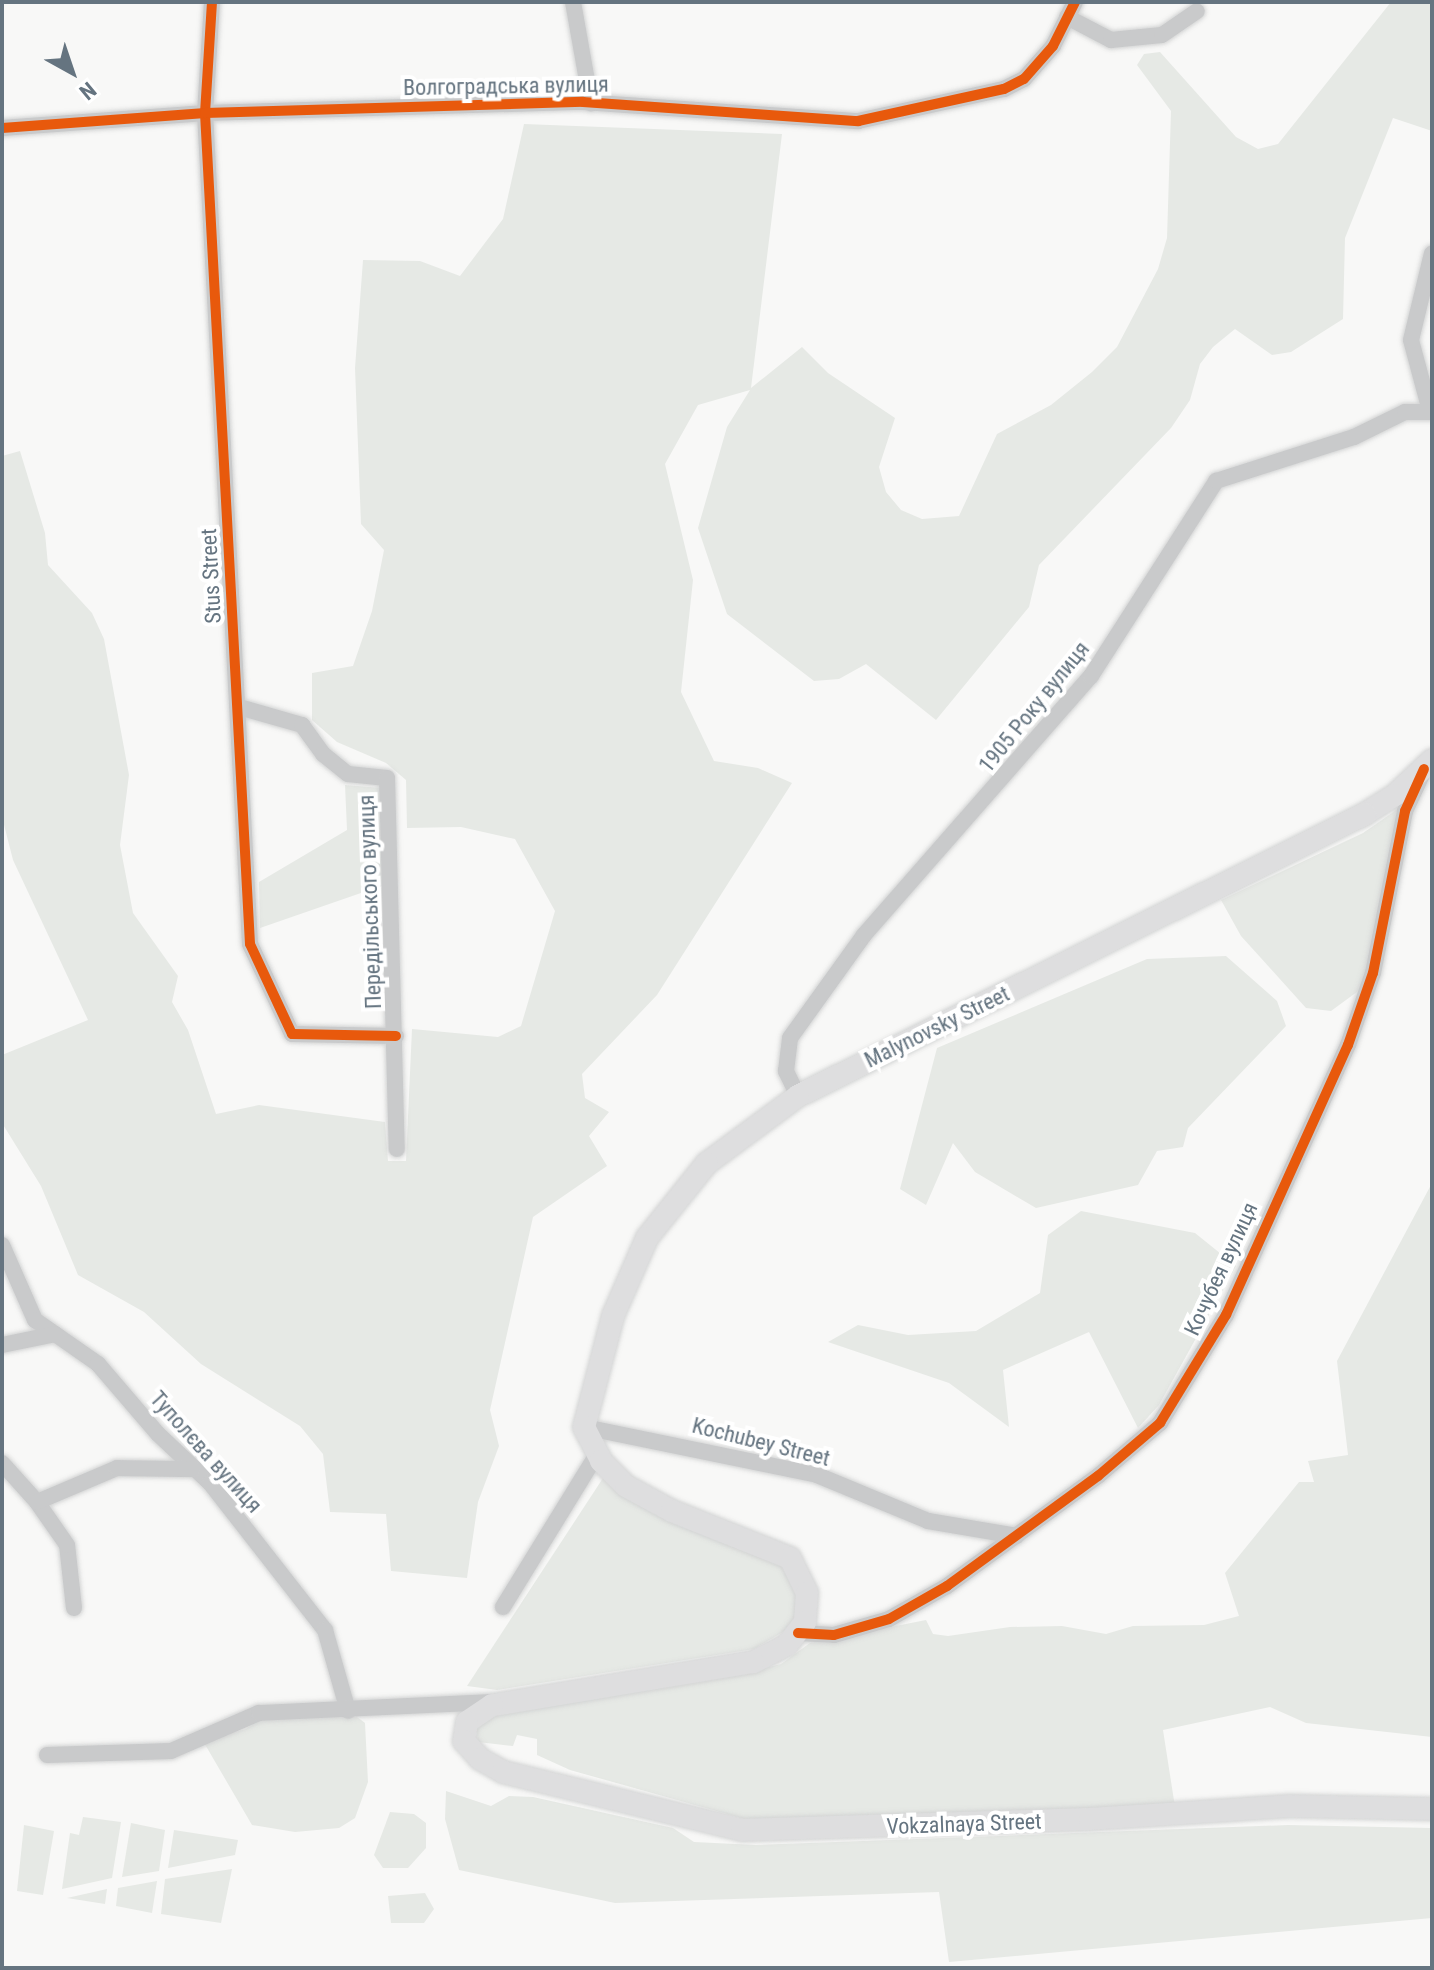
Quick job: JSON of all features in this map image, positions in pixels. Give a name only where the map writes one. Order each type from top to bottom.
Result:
[{"type":"main road","name":"Malynovsky Street","points":[[584,1427],[613,1316],[647,1238],[707,1163],[798,1096],[1365,814],[1428,764]]},
{"type":"main road","points":[[513,1701],[753,1662],[798,1633],[807,1593],[790,1558],[672,1511],[626,1486],[597,1454],[584,1427]]},
{"type":"main road","name":"Vokzalnaya Street","points":[[513,1701],[477,1710],[467,1722],[464,1741],[480,1759],[503,1772],[742,1830],[1090,1819],[1290,1806],[1432,1809]]},
{"type":"street","name":"Stus Street","points":[[212,2],[205,113],[250,944],[259,971],[292,1034],[396,1036]]},
{"type":"street","points":[[573,2],[591,103]]},
{"type":"street","name":"Волгоградська вулиця","points":[[9,128],[205,113],[591,103],[828,122],[877,118],[1004,89],[1024,79],[1053,46],[1067,7]]},
{"type":"street","points":[[1067,7],[1111,40],[1162,35],[1197,11]]},
{"type":"street","points":[[2,142],[9,128]]},
{"type":"street","points":[[1431,411],[1411,340],[1432,253]]},
{"type":"street","name":"1905 Року вулиця","points":[[798,1096],[786,1071],[790,1038],[864,935],[1091,676],[1216,481],[1354,437],[1405,412],[1431,411]]},
{"type":"street","name":"Передільського вулиця","points":[[239,707],[302,725],[323,754],[348,774],[387,778],[397,1149]]},
{"type":"street","name":"Кочубея вулиця","points":[[798,1633],[834,1635],[889,1619],[1017,1536],[1160,1423],[1226,1315],[1348,1045],[1373,973],[1405,811],[1428,764]]},
{"type":"street","name":"Туполєва вулиця","points":[[2,1245],[35,1320],[98,1364],[193,1469],[210,1483],[325,1630],[348,1711]]},
{"type":"street","points":[[2,1345],[55,1334]]},
{"type":"street","name":"Kochubey Street","points":[[584,1427],[817,1475],[928,1521],[1017,1536]]},
{"type":"street","points":[[503,1607],[597,1454]]},
{"type":"street","points":[[2,1463],[37,1502],[67,1545],[74,1608]]},
{"type":"street","points":[[37,1502],[117,1468],[193,1469]]},
{"type":"street","points":[[47,1755],[171,1751],[259,1713],[513,1701]]},
{"type":"shaded area","points":[[1391,2],[1432,2],[1432,131],[1393,118],[1345,238],[1343,319],[1291,352],[1272,355],[1235,329],[1213,347],[1200,364],[1190,400],[1171,428],[1039,565],[1029,607],[936,720],[866,664],[839,679],[814,681],[727,614],[698,528],[727,427],[750,390],[698,405],[665,464],[693,580],[681,692],[714,761],[758,768],[792,783],[657,995],[582,1074],[585,1098],[609,1112],[589,1136],[607,1166],[533,1217],[490,1410],[499,1446],[478,1502],[467,1578],[391,1571],[386,1514],[330,1512],[323,1454],[300,1426],[201,1364],[144,1312],[78,1275],[41,1186],[2,1123],[2,1055],[88,1020],[13,860],[2,817],[2,456],[20,451],[45,533],[48,565],[92,613],[104,639],[129,775],[120,845],[133,913],[178,976],[172,1002],[188,1030],[216,1114],[259,1105],[385,1122],[388,1161],[406,1161],[412,1029],[498,1037],[521,1026],[555,911],[515,839],[461,827],[407,828],[406,780],[386,763],[337,742],[312,720],[312,673],[353,666],[372,611],[384,550],[361,524],[355,368],[363,260],[420,261],[460,276],[503,219],[524,124],[782,134],[751,388],[802,347],[828,373],[895,418],[879,467],[886,492],[901,510],[922,519],[959,516],[997,434],[1051,405],[1117,347],[1158,269],[1167,238],[1171,111],[1137,65],[1144,54],[1160,52],[1236,137],[1258,149],[1278,144]]},
{"type":"shaded area","points":[[345,785],[381,788],[384,885],[260,928],[259,882],[347,830]]},
{"type":"shaded area","points":[[1405,804],[1397,857],[1361,989],[1331,1011],[1306,1008],[1241,936],[1221,900],[1363,833]]},
{"type":"shaded area","points":[[1226,956],[1277,1001],[1286,1026],[1188,1128],[1183,1147],[1157,1151],[1138,1185],[1036,1208],[975,1172],[953,1143],[926,1205],[900,1189],[937,1048],[1147,959]]},
{"type":"shaded area","points":[[1432,1183],[1432,1737],[1306,1723],[1270,1707],[1163,1730],[1175,1807],[787,1823],[745,1819],[570,1770],[537,1755],[537,1739],[517,1735],[513,1746],[478,1742],[476,1725],[484,1716],[761,1669],[781,1664],[810,1643],[926,1620],[933,1634],[948,1636],[1010,1627],[1062,1626],[1106,1634],[1133,1626],[1204,1625],[1239,1616],[1225,1573],[1299,1482],[1314,1482],[1308,1461],[1348,1455],[1337,1361]]},
{"type":"shaded area","points":[[1081,1211],[1195,1233],[1236,1266],[1159,1405],[1138,1428],[1089,1332],[1003,1370],[1009,1427],[949,1383],[828,1342],[858,1325],[908,1335],[976,1331],[1040,1293],[1048,1235]]},
{"type":"shaded area","points":[[605,1475],[758,1547],[793,1573],[799,1598],[793,1626],[754,1649],[497,1690],[467,1686]]},
{"type":"shaded area","points":[[261,1717],[357,1717],[365,1723],[368,1782],[355,1818],[339,1828],[295,1832],[252,1825],[203,1741],[246,1729]]},
{"type":"shaded area","points":[[446,1791],[491,1806],[509,1796],[533,1797],[673,1828],[694,1842],[756,1845],[1288,1825],[1432,1828],[1432,1918],[949,1962],[939,1892],[615,1903],[459,1870],[445,1819]]},
{"type":"shaded area","points":[[390,1812],[414,1814],[426,1823],[426,1848],[408,1868],[383,1868],[374,1855]]},
{"type":"shaded area","points":[[83,1817],[121,1822],[112,1878],[62,1889],[70,1833],[79,1835]]},
{"type":"shaded area","points":[[131,1823],[165,1830],[159,1871],[122,1877]]},
{"type":"shaded area","points":[[24,1825],[54,1831],[43,1895],[17,1891]]},
{"type":"shaded area","points":[[174,1830],[238,1840],[235,1855],[168,1868]]},
{"type":"shaded area","points":[[232,1869],[221,1923],[161,1914],[165,1879]]},
{"type":"shaded area","points":[[157,1881],[152,1913],[116,1906],[118,1888]]},
{"type":"shaded area","points":[[107,1889],[105,1904],[67,1898]]},
{"type":"shaded area","points":[[425,1893],[434,1909],[424,1923],[391,1923],[388,1896]]},
{"type":"cycle path","points":[[212,2],[205,113],[250,944],[292,1034],[396,1036]]},
{"type":"cycle path","points":[[2,128],[205,113],[583,102],[858,121],[1004,89],[1024,79],[1053,46],[1075,2]]},
{"type":"cycle path","points":[[798,1633],[834,1635],[889,1619],[947,1586],[1098,1476],[1160,1423],[1226,1315],[1348,1045],[1373,973],[1405,811],[1424,769]]}]
